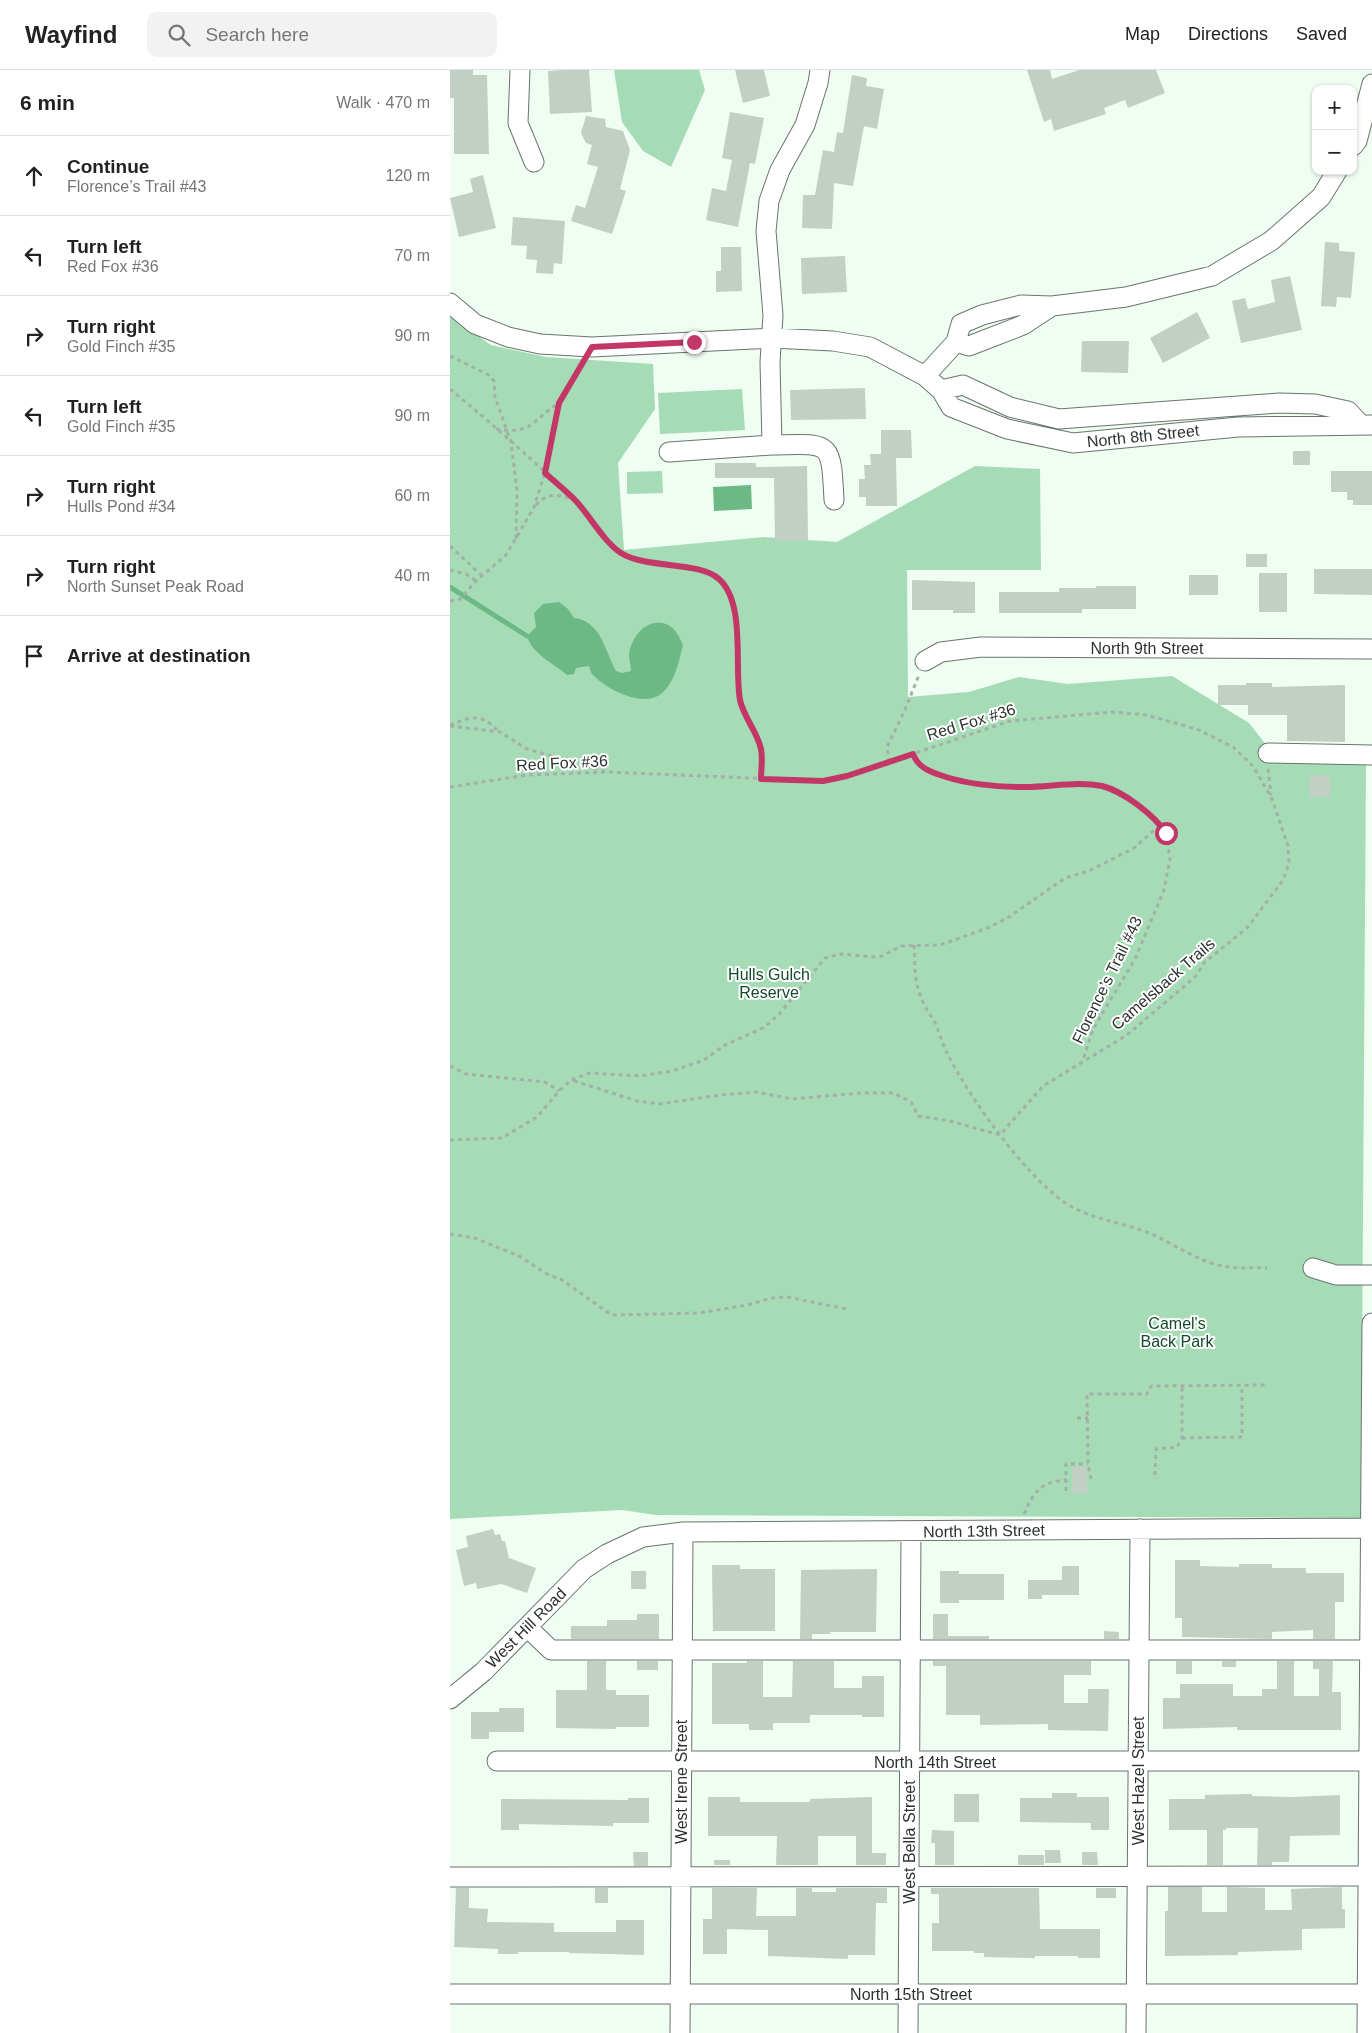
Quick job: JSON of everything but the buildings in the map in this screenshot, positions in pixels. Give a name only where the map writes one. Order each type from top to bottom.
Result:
[{"type":"street","points":[[520,70],[518,123],[534,162]]},
{"type":"street","points":[[772,445],[770,362],[773,315],[766,231],[769,201],[780,170],[805,125],[820,70]]},
{"type":"street","points":[[1357,141],[1372,84]]},
{"type":"street","points":[[925,376],[956,342],[970,346],[1023,325],[1052,306],[1126,297],[1212,276],[1271,241],[1321,197],[1335,175]]},
{"type":"street","name":"North 8th Street","points":[[450,303],[475,324],[508,337],[540,344],[592,347],[772,338],[833,341],[870,347],[925,376],[941,390],[963,385],[1010,407],[1059,419],[1279,403],[1315,404],[1348,411],[1366,424]]},
{"type":"street","points":[[669,452],[772,445],[814,445],[826,449],[832,462],[834,500]]},
{"type":"street","name":"North 9th Street","points":[[925,661],[942,652],[981,648],[1372,649]]},
{"type":"street","points":[[1268,753],[1372,755]]},
{"type":"street","points":[[1313,1268],[1336,1275],[1372,1275]]},
{"type":"street","points":[[1367,2033],[1370,1994],[1372,1323]]},
{"type":"street","name":"North 13th Street","points":[[602,1558],[643,1537],[683,1532],[1371,1528]]},
{"type":"street","name":"West Hazel Street","points":[[1136,2033],[1140,1529]]},
{"type":"street","name":"West Irene Street","points":[[680,2033],[683,1532]]},
{"type":"street","name":"West Bella Street","points":[[908,2033],[911,1532]]},
{"type":"street","name":"West Hill Road","points":[[450,1699],[483,1672],[584,1569],[602,1558]]},
{"type":"street","points":[[527,1627],[551,1650],[1371,1650]]},
{"type":"street","name":"North 14th Street","points":[[497,1761],[1371,1761]]},
{"type":"street","points":[[450,1877],[1370,1876]]},
{"type":"street","name":"North 15th Street","points":[[450,1994],[680,1992],[1370,1994]]},
{"type":"path","points":[[450,601],[460,599],[476,581],[506,555],[516,540],[534,507],[545,473],[559,403],[592,347]]},
{"type":"path","points":[[450,356],[489,375],[494,381],[495,397],[511,442],[517,490],[516,540]]},
{"type":"path","points":[[450,389],[575,501],[620,553],[638,560],[703,571],[717,577],[723,583],[731,602],[737,634],[740,700],[761,748],[761,779]]},
{"type":"path","points":[[495,428],[515,431],[533,425],[549,409],[559,403]]},
{"type":"path","points":[[534,507],[544,498],[552,496],[560,495],[575,501]]},
{"type":"path","points":[[450,546],[482,576]]},
{"type":"path","points":[[450,570],[466,574],[476,581]]},
{"type":"path","points":[[889,762],[887,747],[925,661]]},
{"type":"path","name":"Red Fox #36","points":[[450,787],[527,775],[607,772],[823,781],[847,776],[1002,723],[1024,718],[1112,712],[1146,715],[1199,730],[1233,747],[1253,766],[1272,798],[1288,846]]},
{"type":"path","points":[[450,726],[473,717],[486,720],[500,732],[527,749],[607,772]]},
{"type":"path","points":[[450,726],[500,732]]},
{"type":"path","points":[[1268,753],[1272,798]]},
{"type":"path","name":"Florence’s Trail #43","points":[[913,754],[917,762],[924,769],[962,782],[1025,787],[1081,784],[1104,787],[1139,806],[1166,833],[1170,859],[1164,890],[1135,959],[1093,1029],[1082,1061]]},
{"type":"path","points":[[450,1140],[502,1138],[538,1117],[559,1091],[571,1080],[590,1073],[641,1076],[672,1070],[704,1060],[725,1045],[765,1027],[781,1012],[825,958],[841,954],[882,956],[901,946],[914,944],[940,945],[985,929],[1006,919],[1065,878],[1089,871],[1134,848],[1160,825]]},
{"type":"path","name":"Camelsback Trails","points":[[1000,1135],[1043,1086],[1127,1035],[1195,977],[1205,962],[1247,928],[1283,880],[1289,864],[1288,846]]},
{"type":"path","points":[[914,944],[915,979],[922,1001],[935,1023],[946,1051],[1000,1135],[1046,1189],[1065,1203],[1084,1213],[1156,1236],[1190,1255],[1228,1267],[1267,1268]]},
{"type":"path","points":[[450,1066],[466,1074],[544,1082],[559,1091]]},
{"type":"path","points":[[571,1080],[637,1100],[660,1104],[720,1095],[757,1092],[792,1099],[860,1093],[894,1094],[911,1102],[918,1116],[950,1121],[1000,1135]]},
{"type":"path","points":[[450,1234],[474,1238],[521,1257],[545,1273],[562,1280],[610,1314],[615,1315],[699,1314],[748,1305],[771,1298],[787,1297],[847,1309]]},
{"type":"path","points":[[1155,1475],[1156,1449],[1177,1447],[1182,1438],[1182,1385]]},
{"type":"path","points":[[1182,1438],[1242,1437],[1242,1385]]},
{"type":"path","points":[[1092,1479],[1088,1464],[1087,1394],[1147,1394],[1148,1389],[1152,1386],[1265,1385]]},
{"type":"path","points":[[1077,1418],[1088,1418]]},
{"type":"path","points":[[1066,1491],[1066,1464],[1088,1464]]},
{"type":"path","points":[[1022,1530],[1022,1518],[1039,1488],[1051,1482],[1066,1480]]},
{"type":"green space","points":[[614,70],[699,70],[705,90],[671,167],[643,151],[622,122]]},
{"type":"green space","name":"Hulls Gulch Reserve","points":[[450,316],[491,345],[546,357],[653,364],[655,409],[618,463],[624,550],[764,537],[837,542],[975,466],[1040,469],[1041,570],[907,570],[908,697],[969,692],[1019,677],[1068,684],[1172,676],[1249,723],[1279,761],[1366,762],[1361,1518],[656,1515],[622,1510],[450,1519]]},
{"type":"green space","points":[[742,389],[745,430],[660,434],[658,393]]},
{"type":"green space","points":[[662,471],[663,493],[627,494],[627,472]]},
{"type":"shaded area","points":[[751,485],[752,509],[714,511],[713,487]]},
{"type":"shaded area","points":[[559,602],[568,609],[574,618],[583,620],[596,631],[616,671],[622,673],[631,671],[630,648],[641,630],[646,626],[659,623],[666,624],[672,628],[683,645],[676,671],[670,684],[661,694],[654,698],[645,699],[626,696],[608,687],[593,675],[589,666],[576,668],[574,674],[567,675],[538,653],[527,636],[536,627],[534,613],[543,604]]},
{"type":"waterway","points":[[450,587],[527,636]]},
{"type":"route","points":[[694,342],[592,347],[559,403],[555,415],[545,473],[575,501],[620,553],[638,560],[703,571],[717,577],[723,583],[735,617],[739,650],[740,700],[761,748],[761,779],[823,781],[847,776],[913,754],[917,762],[924,769],[962,782],[1025,787],[1081,784],[1104,787],[1139,806],[1166,833]]},
{"type":"park label","name":"Camel's Back Park","points":[[1177,1332]]}]
